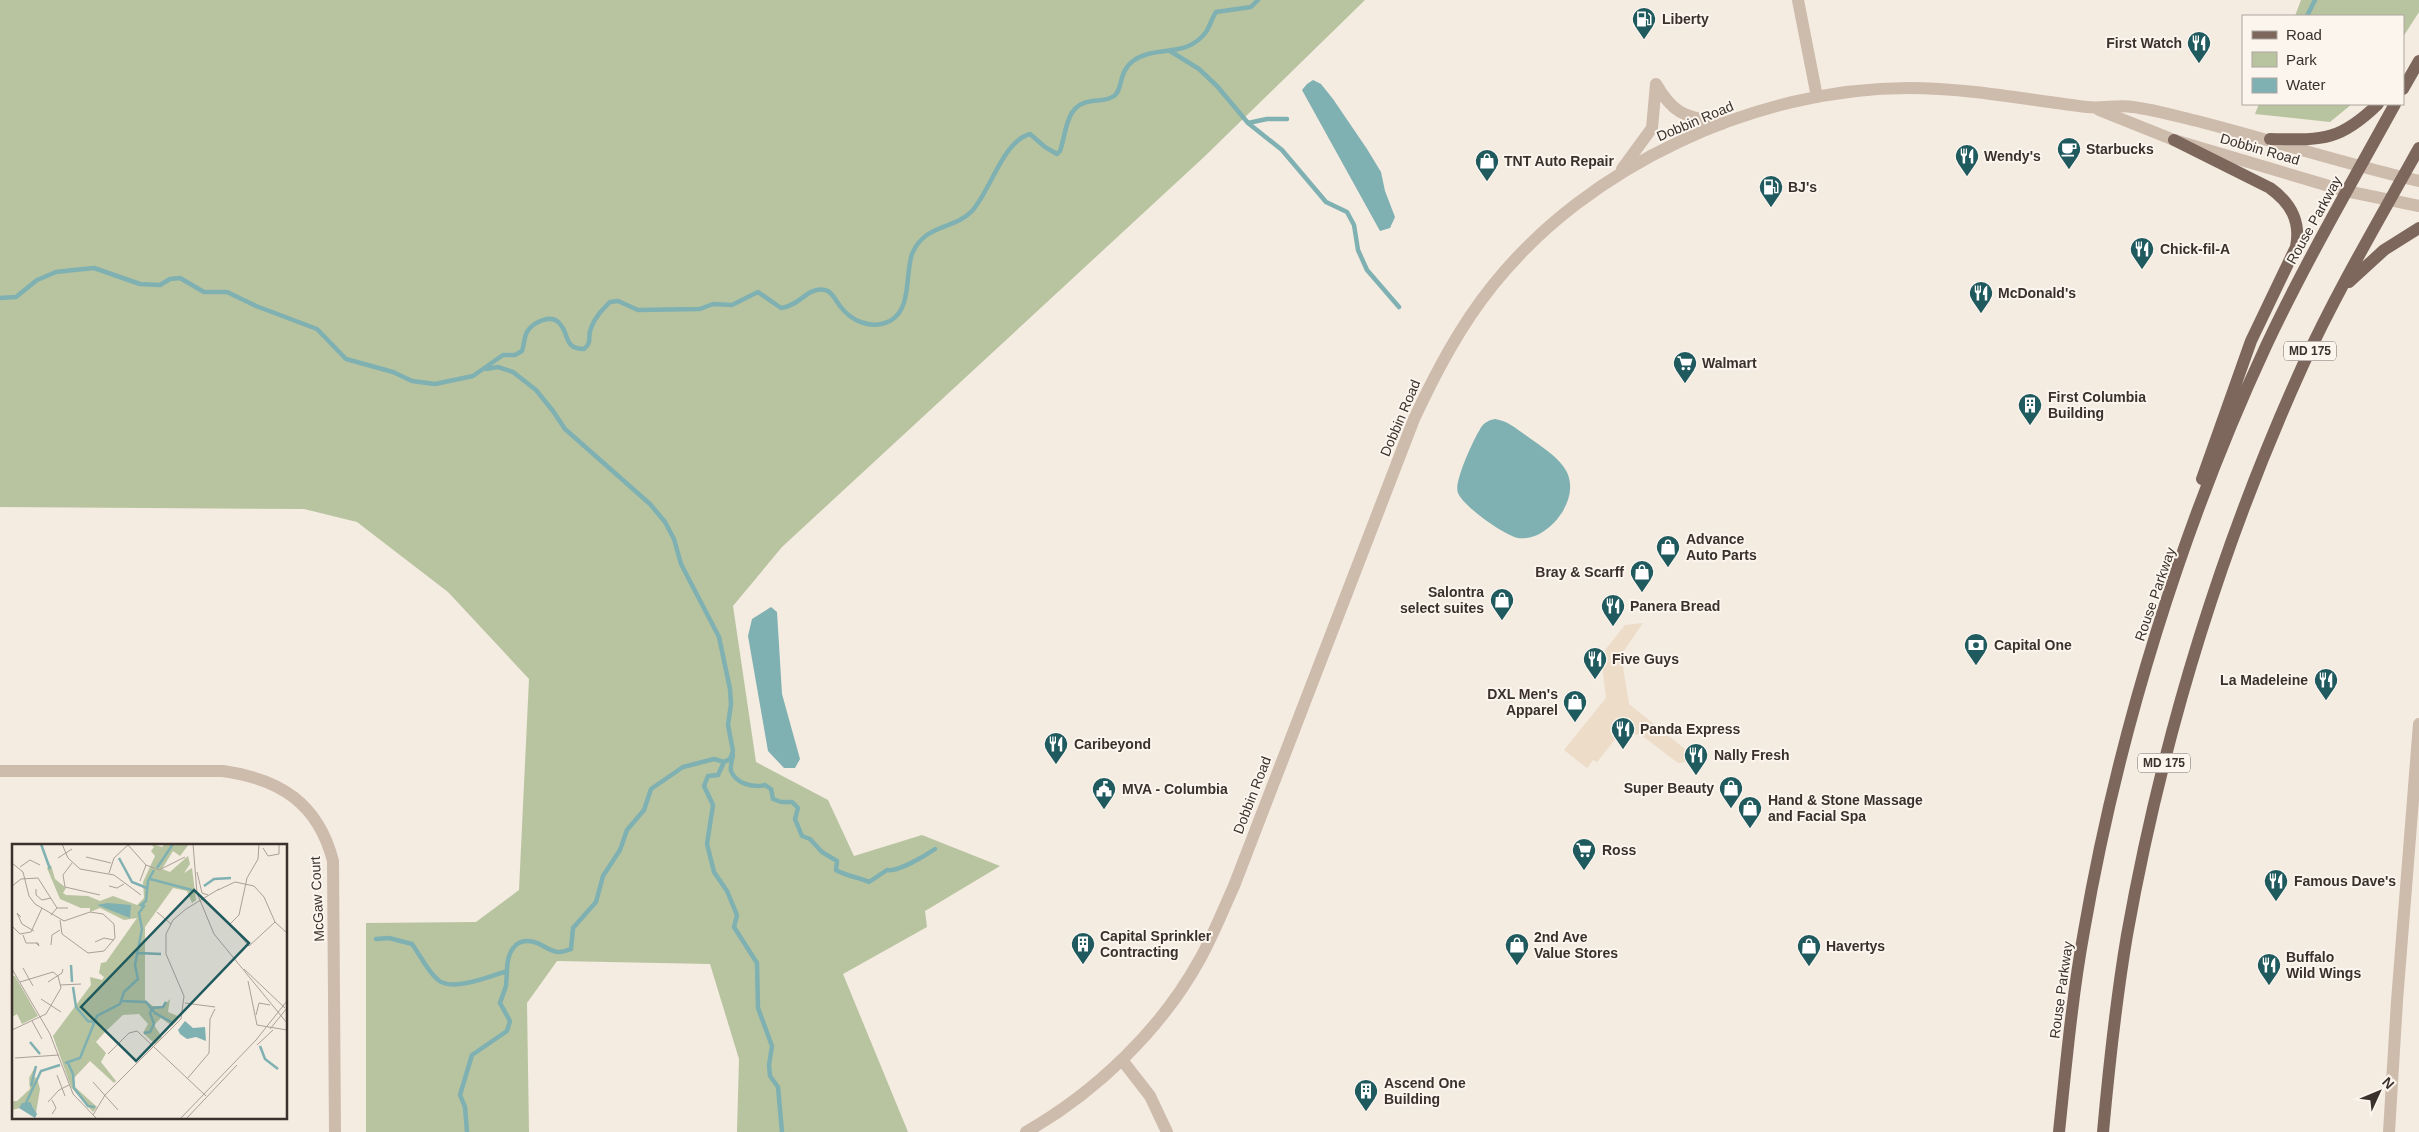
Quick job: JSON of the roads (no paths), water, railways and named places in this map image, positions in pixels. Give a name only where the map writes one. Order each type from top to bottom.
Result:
[{"type":"main road","points":[[2404,78],[2417,64]]},
{"type":"main road","points":[[2404,88],[2417,64]]},
{"type":"main road","points":[[2270,140],[2316,140],[2330,138],[2354,125],[2377,105]]},
{"type":"main road","name":"Rouse Parkway","points":[[2059,1132],[2074,998],[2099,851],[2122,756],[2149,659],[2209,481],[2236,414],[2300,277],[2394,105]]},
{"type":"main road","points":[[2149,659],[2174,565],[2222,419],[2251,341],[2296,247],[2298,236],[2294,212],[2280,195],[2270,188],[2174,140]]},
{"type":"main road","name":"MD 175","points":[[2103,1132],[2117,998],[2127,936],[2164,763],[2190,668],[2249,496],[2299,373],[2337,294],[2419,148]]},
{"type":"main road","points":[[2337,294],[2384,250],[2419,228]]},
{"type":"street","points":[[1798,0],[1817,97]]},
{"type":"street","points":[[1619,174],[1652,128],[1656,84],[1666,102],[1676,110],[1687,116],[1722,124]]},
{"type":"street","name":"Dobbin Road","points":[[1026,1132],[1081,1095],[1122,1060],[1182,987],[1200,959],[1234,886],[1414,419],[1446,356],[1480,303],[1525,249],[1552,222],[1590,192],[1619,174],[1689,138],[1722,124],[1765,110],[1817,97],[1873,89],[1928,88],[1976,92],[2097,109],[2131,106],[2270,140],[2419,182]]},
{"type":"street","name":"Dobbin Road","points":[[2097,109],[2174,140],[2346,191],[2419,206]]},
{"type":"street","points":[[2389,1132],[2397,1001],[2419,724]]},
{"type":"street","name":"McGaw Court","points":[[0,772],[223,771],[255,776],[271,782],[292,795],[306,808],[324,835],[333,861],[335,1132]]},
{"type":"street","points":[[1122,1060],[1150,1096],[1167,1132]]},
{"type":"water","points":[[1313,80],[1321,84],[1333,99],[1381,172],[1385,191],[1395,217],[1390,228],[1380,231],[1302,90]]},
{"type":"water","points":[[1495,419],[1514,427],[1548,451],[1560,462],[1568,475],[1570,484],[1569,494],[1567,504],[1562,513],[1549,528],[1533,537],[1518,538],[1504,532],[1476,513],[1458,493],[1457,488],[1462,470],[1475,439],[1482,426],[1488,421]]},
{"type":"water","points":[[771,607],[777,612],[782,694],[800,759],[795,768],[784,768],[768,751],[748,636],[752,619]]},
{"type":"waterway","points":[[0,298],[16,297],[37,280],[56,272],[94,268],[140,284],[160,285],[170,279],[180,278],[204,292],[227,292],[256,306],[317,329],[346,359],[393,372],[412,381],[435,384],[473,376],[503,355],[515,355],[522,351],[527,332],[543,320],[552,319],[557,321],[563,328],[570,344],[584,349],[589,342],[590,331],[595,320],[610,302],[618,301],[638,310],[700,309],[713,304],[732,305],[758,292],[781,308],[794,304],[809,293],[825,290],[832,294],[838,304],[856,320],[869,324],[883,324],[890,321],[902,308],[907,290],[910,262],[917,244],[932,232],[957,222],[972,211],[1005,156],[1021,138],[1030,134],[1045,147],[1057,154],[1060,151],[1068,120],[1072,113],[1083,103],[1106,100],[1114,96],[1119,90],[1125,70],[1133,61],[1151,53],[1189,46],[1206,32],[1216,12],[1251,7],[1258,0]]},
{"type":"waterway","points":[[2308,15],[2315,0]]},
{"type":"waterway","points":[[1170,51],[1199,69],[1217,86],[1248,123],[1282,150],[1326,202],[1347,212],[1354,225],[1358,250],[1367,270],[1399,307]]},
{"type":"waterway","points":[[1248,123],[1267,119],[1287,119]]},
{"type":"waterway","points":[[486,369],[498,367],[513,372],[536,390],[565,429],[650,504],[665,522],[674,539],[681,564],[719,637],[730,689],[731,704],[728,725],[733,751],[730,759],[724,762],[718,775],[708,776],[704,786],[713,805],[707,844],[714,872],[727,891],[737,915],[734,927],[757,963],[758,1008],[772,1046],[769,1065],[770,1076],[778,1087],[782,1132]]},
{"type":"waterway","points":[[733,755],[731,763],[733,775],[746,784],[765,785],[771,789],[773,799],[781,802],[792,802],[798,808],[795,819],[802,836],[810,839],[822,852],[837,861],[836,870],[840,872],[869,882],[887,870],[898,869],[935,849]]},
{"type":"waterway","points":[[376,939],[389,938],[412,944],[433,975],[443,983],[451,984],[471,982],[507,971],[510,953],[521,942],[534,942],[557,952],[571,949],[573,928],[596,902],[603,876],[620,850],[627,830],[644,810],[651,789],[683,767],[714,759],[724,762]]},
{"type":"waterway","points":[[467,1132],[465,1107],[460,1095],[472,1055],[507,1031],[510,1021],[500,1003],[506,986],[507,971]]},
{"type":"place","name":"Liberty","points":[[1644,40]]},
{"type":"place","name":"First Watch","points":[[2199,64]]},
{"type":"place","name":"Starbucks","points":[[2069,170]]},
{"type":"place","name":"Wendy's","points":[[1967,177]]},
{"type":"place","name":"TNT Auto Repair","points":[[1487,182]]},
{"type":"place","name":"BJ's","points":[[1771,208]]},
{"type":"place","name":"Chick-fil-A","points":[[2142,270]]},
{"type":"place","name":"McDonald's","points":[[1981,314]]},
{"type":"place","name":"Walmart","points":[[1685,384]]},
{"type":"place","name":"First Columbia Building","points":[[2030,426]]},
{"type":"place","name":"Advance Auto Parts","points":[[1668,568]]},
{"type":"place","name":"Bray & Scarff","points":[[1642,593]]},
{"type":"place","name":"Salontra select suites","points":[[1502,621]]},
{"type":"place","name":"Panera Bread","points":[[1613,627]]},
{"type":"place","name":"Capital One","points":[[1976,666]]},
{"type":"place","name":"Five Guys","points":[[1595,680]]},
{"type":"place","name":"La Madeleine","points":[[2326,701]]},
{"type":"place","name":"DXL Men's Apparel","points":[[1575,723]]},
{"type":"place","name":"Panda Express","points":[[1623,750]]},
{"type":"place","name":"Caribeyond","points":[[1056,765]]},
{"type":"place","name":"Nally Fresh","points":[[1696,776]]},
{"type":"place","name":"Super Beauty","points":[[1731,809]]},
{"type":"place","name":"MVA - Columbia","points":[[1104,810]]},
{"type":"place","name":"Hand & Stone Massage and Facial Spa","points":[[1750,829]]},
{"type":"place","name":"Ross","points":[[1584,871]]},
{"type":"place","name":"Famous Dave's","points":[[2276,902]]},
{"type":"place","name":"Capital Sprinkler Contracting","points":[[1083,965]]},
{"type":"place","name":"2nd Ave Value Stores","points":[[1517,966]]},
{"type":"place","name":"Havertys","points":[[1809,967]]},
{"type":"place","name":"Buffalo Wild Wings","points":[[2269,986]]},
{"type":"place","name":"Ascend One Building","points":[[1366,1112]]}]
